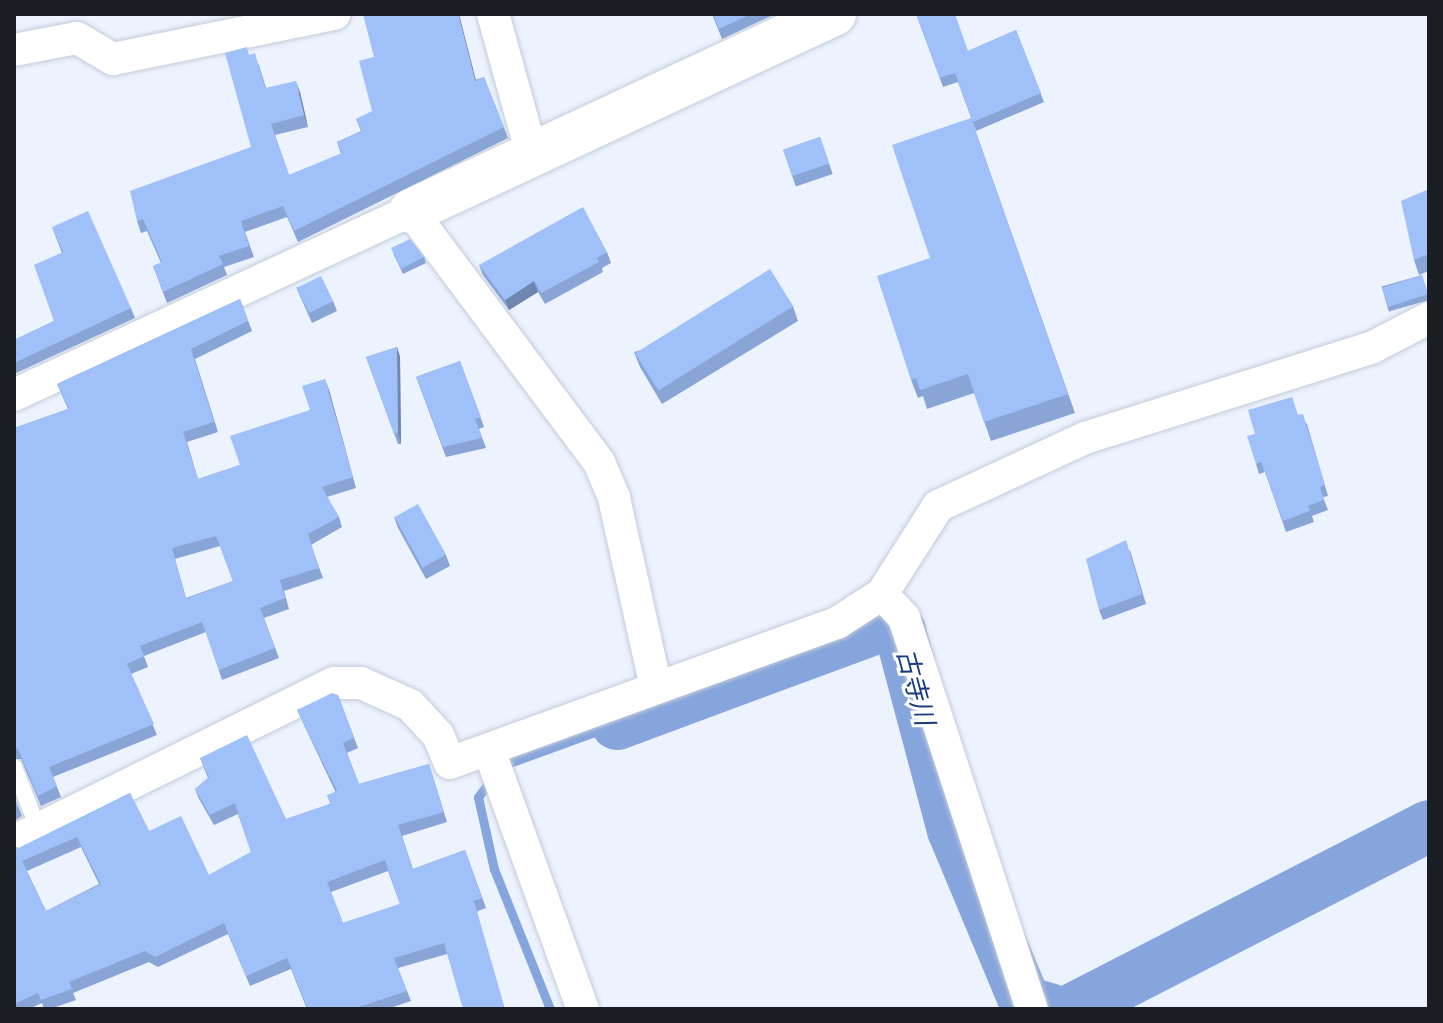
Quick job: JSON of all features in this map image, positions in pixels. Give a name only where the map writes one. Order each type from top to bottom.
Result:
[{"type":"street","points":[[14,50],[77,26],[113,59],[334,14]]},
{"type":"street","points":[[493,14],[532,155]]},
{"type":"street","points":[[14,395],[834,14]]},
{"type":"street","points":[[411,211],[599,462],[614,498],[656,687]]},
{"type":"street","points":[[26,834],[334,683],[361,683],[410,705],[438,735],[450,763],[837,623],[882,594],[938,506],[1085,438],[1373,347],[1429,318]]},
{"type":"street","points":[[882,594],[904,618],[1032,1009]]},
{"type":"street","points":[[489,750],[583,1009]]},
{"type":"lane","points":[[14,767],[26,834]]},
{"type":"building","points":[[363,14],[458,14],[475,81],[484,77],[504,127],[294,231],[283,206],[241,221],[249,246],[219,256],[223,264],[163,292],[153,266],[162,262],[143,219],[137,221],[130,191],[251,147],[225,53],[247,47],[249,55],[255,53],[265,88],[296,81],[304,115],[271,124],[289,175],[342,153],[337,142],[362,131],[356,119],[372,111],[359,61],[374,57]]},
{"type":"building","points":[[713,14],[751,14],[719,29]]},
{"type":"building","points":[[916,14],[955,14],[968,51],[1016,30],[1041,93],[973,122],[955,73],[940,78]]},
{"type":"building","points":[[971,118],[1068,394],[984,422],[968,374],[920,390],[916,378],[911,380],[877,276],[930,258],[892,145]]},
{"type":"building","points":[[820,137],[829,163],[792,176],[783,150]]},
{"type":"building","points":[[1429,189],[1429,254],[1414,260],[1401,201]]},
{"type":"building","points":[[583,207],[607,252],[597,258],[599,262],[541,293],[534,281],[505,300],[479,265]]},
{"type":"building","points":[[88,211],[131,308],[14,363],[14,340],[54,321],[34,265],[63,252],[52,227]]},
{"type":"building","points":[[410,239],[424,257],[401,269],[391,248]]},
{"type":"building","points":[[770,269],[793,306],[658,391],[635,353]]},
{"type":"building","points":[[1422,275],[1428,294],[1388,307],[1382,288]]},
{"type":"building","points":[[321,276],[333,301],[309,313],[297,288]]},
{"type":"building","points":[[240,299],[248,321],[191,349],[214,422],[183,432],[198,479],[240,465],[230,436],[310,410],[302,386],[325,379],[353,477],[322,487],[339,517],[308,534],[319,568],[280,580],[285,598],[260,608],[275,648],[219,670],[202,622],[140,646],[144,656],[127,664],[154,724],[49,767],[57,786],[38,796],[18,749],[14,749],[14,428],[69,409],[57,384]],"holes":[[[216,536],[233,581],[186,599],[172,548]]]},
{"type":"building","points":[[397,347],[398,433],[394,434],[366,357]]},
{"type":"building","points":[[460,361],[481,417],[475,419],[482,438],[443,447],[416,377]]},
{"type":"building","points":[[1292,397],[1298,415],[1303,414],[1325,485],[1320,487],[1324,500],[1308,506],[1310,511],[1283,521],[1261,462],[1256,464],[1247,436],[1255,434],[1248,410]]},
{"type":"building","points":[[418,504],[446,555],[423,568],[394,517]]},
{"type":"building","points":[[1126,540],[1142,594],[1099,610],[1086,559]]},
{"type":"building","points":[[332,693],[338,695],[354,738],[343,743],[359,784],[429,764],[444,812],[398,825],[413,869],[465,850],[482,898],[474,901],[505,1009],[463,1009],[444,943],[394,958],[407,991],[353,1009],[308,1009],[287,958],[246,976],[224,923],[155,957],[145,951],[69,982],[72,989],[41,1000],[38,993],[14,1004],[14,847],[19,848],[130,793],[149,831],[181,816],[209,875],[251,852],[235,803],[210,815],[195,789],[209,777],[200,758],[247,735],[286,819],[330,804],[327,795],[337,791],[297,710]],"holes":[[[77,837],[101,884],[46,911],[22,861]],[[385,860],[400,904],[343,923],[327,882]]]},
{"type":"waterway","name":"古寺川","points":[[617,724],[887,624],[900,631],[953,830],[1025,1002],[1050,1009]]},
{"type":"waterway","points":[[501,766],[617,724]]},
{"type":"waterway","points":[[492,778],[478,797],[494,869],[550,1009]]},
{"type":"waterway","name":"古寺川","points":[[1073,1009],[1429,826]]}]
